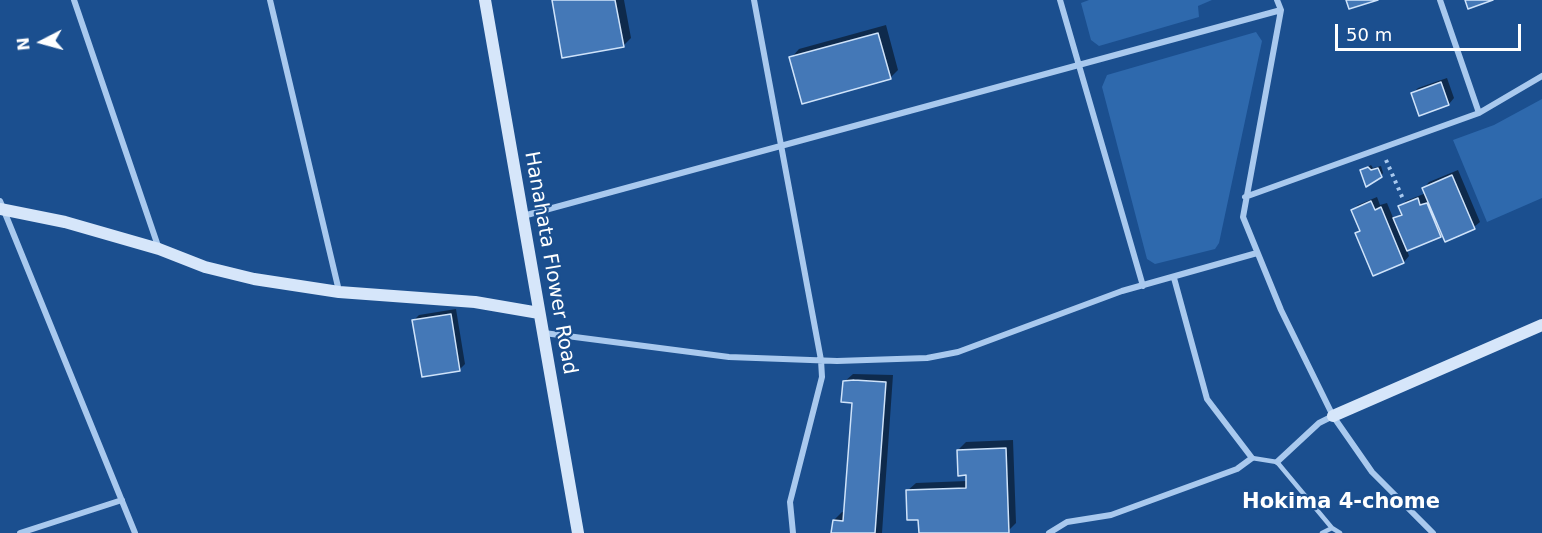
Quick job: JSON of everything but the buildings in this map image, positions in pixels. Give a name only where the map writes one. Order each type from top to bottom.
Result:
[{"type":"street","points":[[74,0],[159,249]]},
{"type":"street","points":[[270,0],[339,292]]},
{"type":"street","name":"Hanahata Flower Road","points":[[484,0],[578,533]]},
{"type":"street","points":[[754,0],[821,360],[822,377],[790,502],[793,533]]},
{"type":"street","points":[[1060,0],[1143,286]]},
{"type":"street","points":[[1277,0],[1281,10],[1243,217],[1257,253],[1333,416],[1372,472],[1433,533]]},
{"type":"street","points":[[1440,0],[1479,113]]},
{"type":"street","points":[[522,217],[1281,10]]},
{"type":"street","points":[[1245,197],[1479,113],[1542,76]]},
{"type":"street","points":[[1,206],[66,222],[159,249],[205,267],[254,279],[339,292],[475,302],[539,313]]},
{"type":"street","points":[[1,206],[135,533]]},
{"type":"street","points":[[543,333],[729,357],[821,360],[927,358],[958,352],[1143,286],[1257,253]]},
{"type":"street","points":[[1049,533],[1067,522],[1112,514],[1237,469],[1252,458],[1207,399],[1174,278]]},
{"type":"street","points":[[1277,462],[1319,423],[1542,326]]},
{"type":"street","points":[[20,533],[122,500]]},
{"type":"lane","points":[[1252,458],[1277,462],[1332,528],[1340,533]]},
{"type":"lane","points":[[1322,533],[1332,528]]},
{"type":"path","points":[[1381,148],[1403,199]]},
{"type":"shaded area","points":[[1089,0],[1212,0],[1198,6],[1199,17],[1099,46],[1091,40],[1081,3]]},
{"type":"shaded area","points":[[1256,32],[1262,41],[1219,243],[1215,249],[1155,264],[1147,259],[1102,87],[1107,75]]},
{"type":"shaded area","points":[[1542,99],[1542,198],[1487,222],[1453,140],[1494,125]]},
{"type":"district","name":"Hokima 4-chome","points":[[1341,503]]}]
